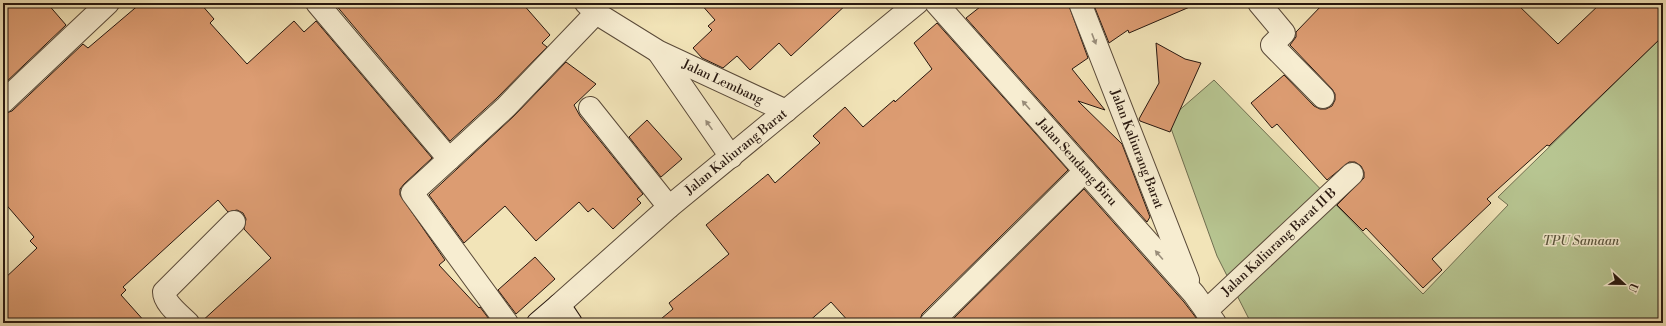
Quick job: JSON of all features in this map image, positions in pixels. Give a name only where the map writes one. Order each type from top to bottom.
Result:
[{"type":"street","points":[[3,102],[108,3]]},
{"type":"street","points":[[317,3],[449,159]]},
{"type":"street","name":"Jalan Kaliurang Barat","points":[[538,323],[565,314],[669,207],[917,3]]},
{"type":"street","name":"Jalan Sendang Biru","points":[[936,3],[1205,309]]},
{"type":"street","name":"Jalan Kaliurang Barat","points":[[1080,3],[1205,309]]},
{"type":"street","points":[[1259,3],[1284,33],[1272,45],[1322,97]]},
{"type":"street","points":[[507,323],[412,193],[506,107],[591,8]]},
{"type":"street","name":"Jalan Lembang","points":[[591,8],[659,52],[786,111]]},
{"type":"street","name":"Jalan Lembang","points":[[659,52],[731,157]]},
{"type":"street","points":[[590,108],[669,207]]},
{"type":"street","points":[[931,323],[1085,171]]},
{"type":"street","name":"Jalan Kaliurang Barat II B","points":[[1205,309],[1352,174]]},
{"type":"street","points":[[188,323],[164,297],[164,292],[234,222]]},
{"type":"green space","name":"TPU Samaan","points":[[1663,36],[1663,323],[1251,323],[1217,256],[1168,120],[1214,80],[1423,294],[1508,205],[1498,197]]},
{"type":"building","points":[[3,3],[47,3],[66,25],[3,85]]},
{"type":"building","points":[[141,3],[200,3],[214,19],[210,23],[247,64],[294,21],[304,32],[316,21],[432,158],[404,184],[400,189],[400,195],[445,260],[439,265],[479,308],[480,307],[492,323],[200,323],[271,258],[244,229],[246,219],[243,213],[237,210],[228,212],[218,200],[123,287],[126,290],[121,295],[146,323],[3,323],[3,280],[37,248],[30,241],[34,237],[3,201],[3,114],[12,111],[83,44],[88,48]]},
{"type":"building","points":[[522,3],[550,35],[542,43],[547,47],[497,98],[450,141],[335,4]]},
{"type":"building","points":[[700,3],[848,3],[791,56],[779,43],[750,70],[737,56],[723,68],[702,58],[693,48],[712,30],[708,26],[715,20]]},
{"type":"building","points":[[985,3],[1068,3],[1088,58],[1072,69],[1105,110],[1078,101],[1122,144],[1150,217],[1147,222],[966,18]]},
{"type":"building","points":[[1093,3],[1199,3],[1129,33],[1128,30],[1109,43]]},
{"type":"building","points":[[1324,3],[1516,3],[1558,44],[1601,3],[1663,3],[1663,36],[1549,146],[1547,145],[1487,199],[1491,203],[1432,259],[1442,270],[1423,288],[1366,228],[1363,231],[1337,205],[1364,178],[1364,172],[1361,166],[1355,162],[1349,162],[1327,180],[1277,124],[1272,128],[1251,103],[1284,75],[1314,106],[1320,109],[1326,109],[1332,106],[1335,100],[1335,94],[1332,89],[1290,45],[1296,37],[1296,32]]},
{"type":"building","points":[[937,23],[1068,170],[922,314],[919,323],[850,323],[831,302],[807,323],[656,323],[673,309],[669,303],[729,254],[706,225],[768,174],[775,183],[820,143],[813,136],[845,107],[863,127],[894,100],[895,102],[932,69],[914,43]]},
{"type":"building","points":[[1156,43],[1185,59],[1201,63],[1170,132],[1140,121],[1139,119],[1159,83]]},
{"type":"building","points":[[566,62],[596,84],[574,105],[580,116],[643,194],[637,199],[641,203],[613,229],[593,208],[588,212],[579,202],[536,241],[505,206],[464,243],[429,195],[514,116]]},
{"type":"building","points":[[647,120],[682,159],[661,177],[629,137]]},
{"type":"building","points":[[1084,189],[1184,302],[1200,323],[949,323]]},
{"type":"building","points":[[535,257],[555,279],[516,314],[498,290]]}]
